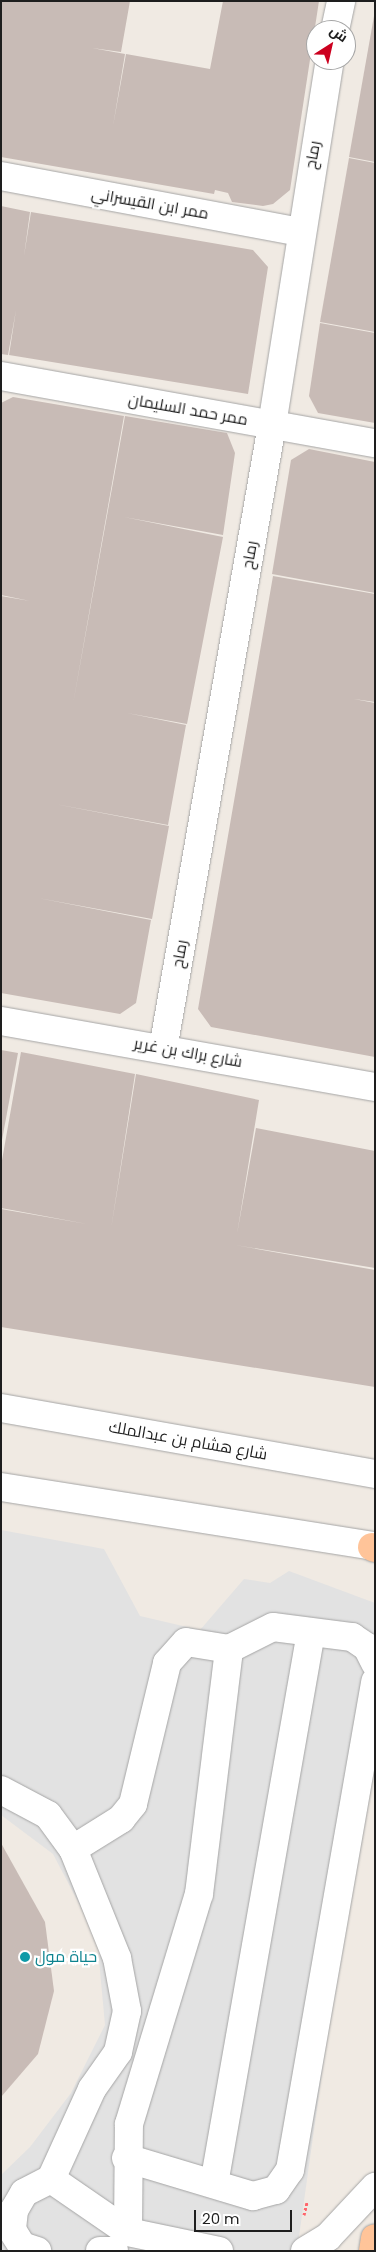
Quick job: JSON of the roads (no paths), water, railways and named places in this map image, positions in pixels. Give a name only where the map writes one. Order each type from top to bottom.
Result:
[{"type":"main road","points":[[373,2251],[375,2238]]},
{"type":"street","points":[[338,20],[341,1]]},
{"type":"street","name":"رماح","points":[[163,1049],[272,425],[300,232],[328,70]]},
{"type":"street","name":"ممر ابن القيسراني","points":[[1,176],[300,232]]},
{"type":"street","name":"ممر حمد السليمان","points":[[1,376],[375,444]]},
{"type":"street","name":"شارع براك بن غرير","points":[[1,1021],[375,1086]]},
{"type":"street","name":"شارع هشام بن عبدالملك","points":[[1,1408],[375,1474]]},
{"type":"street","points":[[1,1487],[374,1547]]},
{"type":"street","points":[[73,1849],[121,1819],[133,1804],[167,1663],[175,1650],[186,1642],[230,1649],[273,1627],[352,1636],[367,1647],[375,1663]]},
{"type":"street","points":[[214,2184],[311,1632]]},
{"type":"street","points":[[121,2241],[126,2158],[134,2100],[199,1894],[230,1649]]},
{"type":"street","points":[[126,2158],[214,2184],[267,2195],[290,2170],[375,1681]]},
{"type":"street","points":[[1,1790],[48,1815],[73,1849],[117,1958],[127,2011],[118,2052],[92,2089],[51,2179],[24,2193],[14,2210],[12,2230],[22,2246],[37,2251]]},
{"type":"street","points":[[51,2179],[121,2241]]},
{"type":"street","points":[[305,2251],[328,2237],[375,2187]]},
{"type":"street","points":[[100,2251],[121,2241],[219,2251]]},
{"type":"place","name":"حياة مول","points":[[25,1957]]}]
